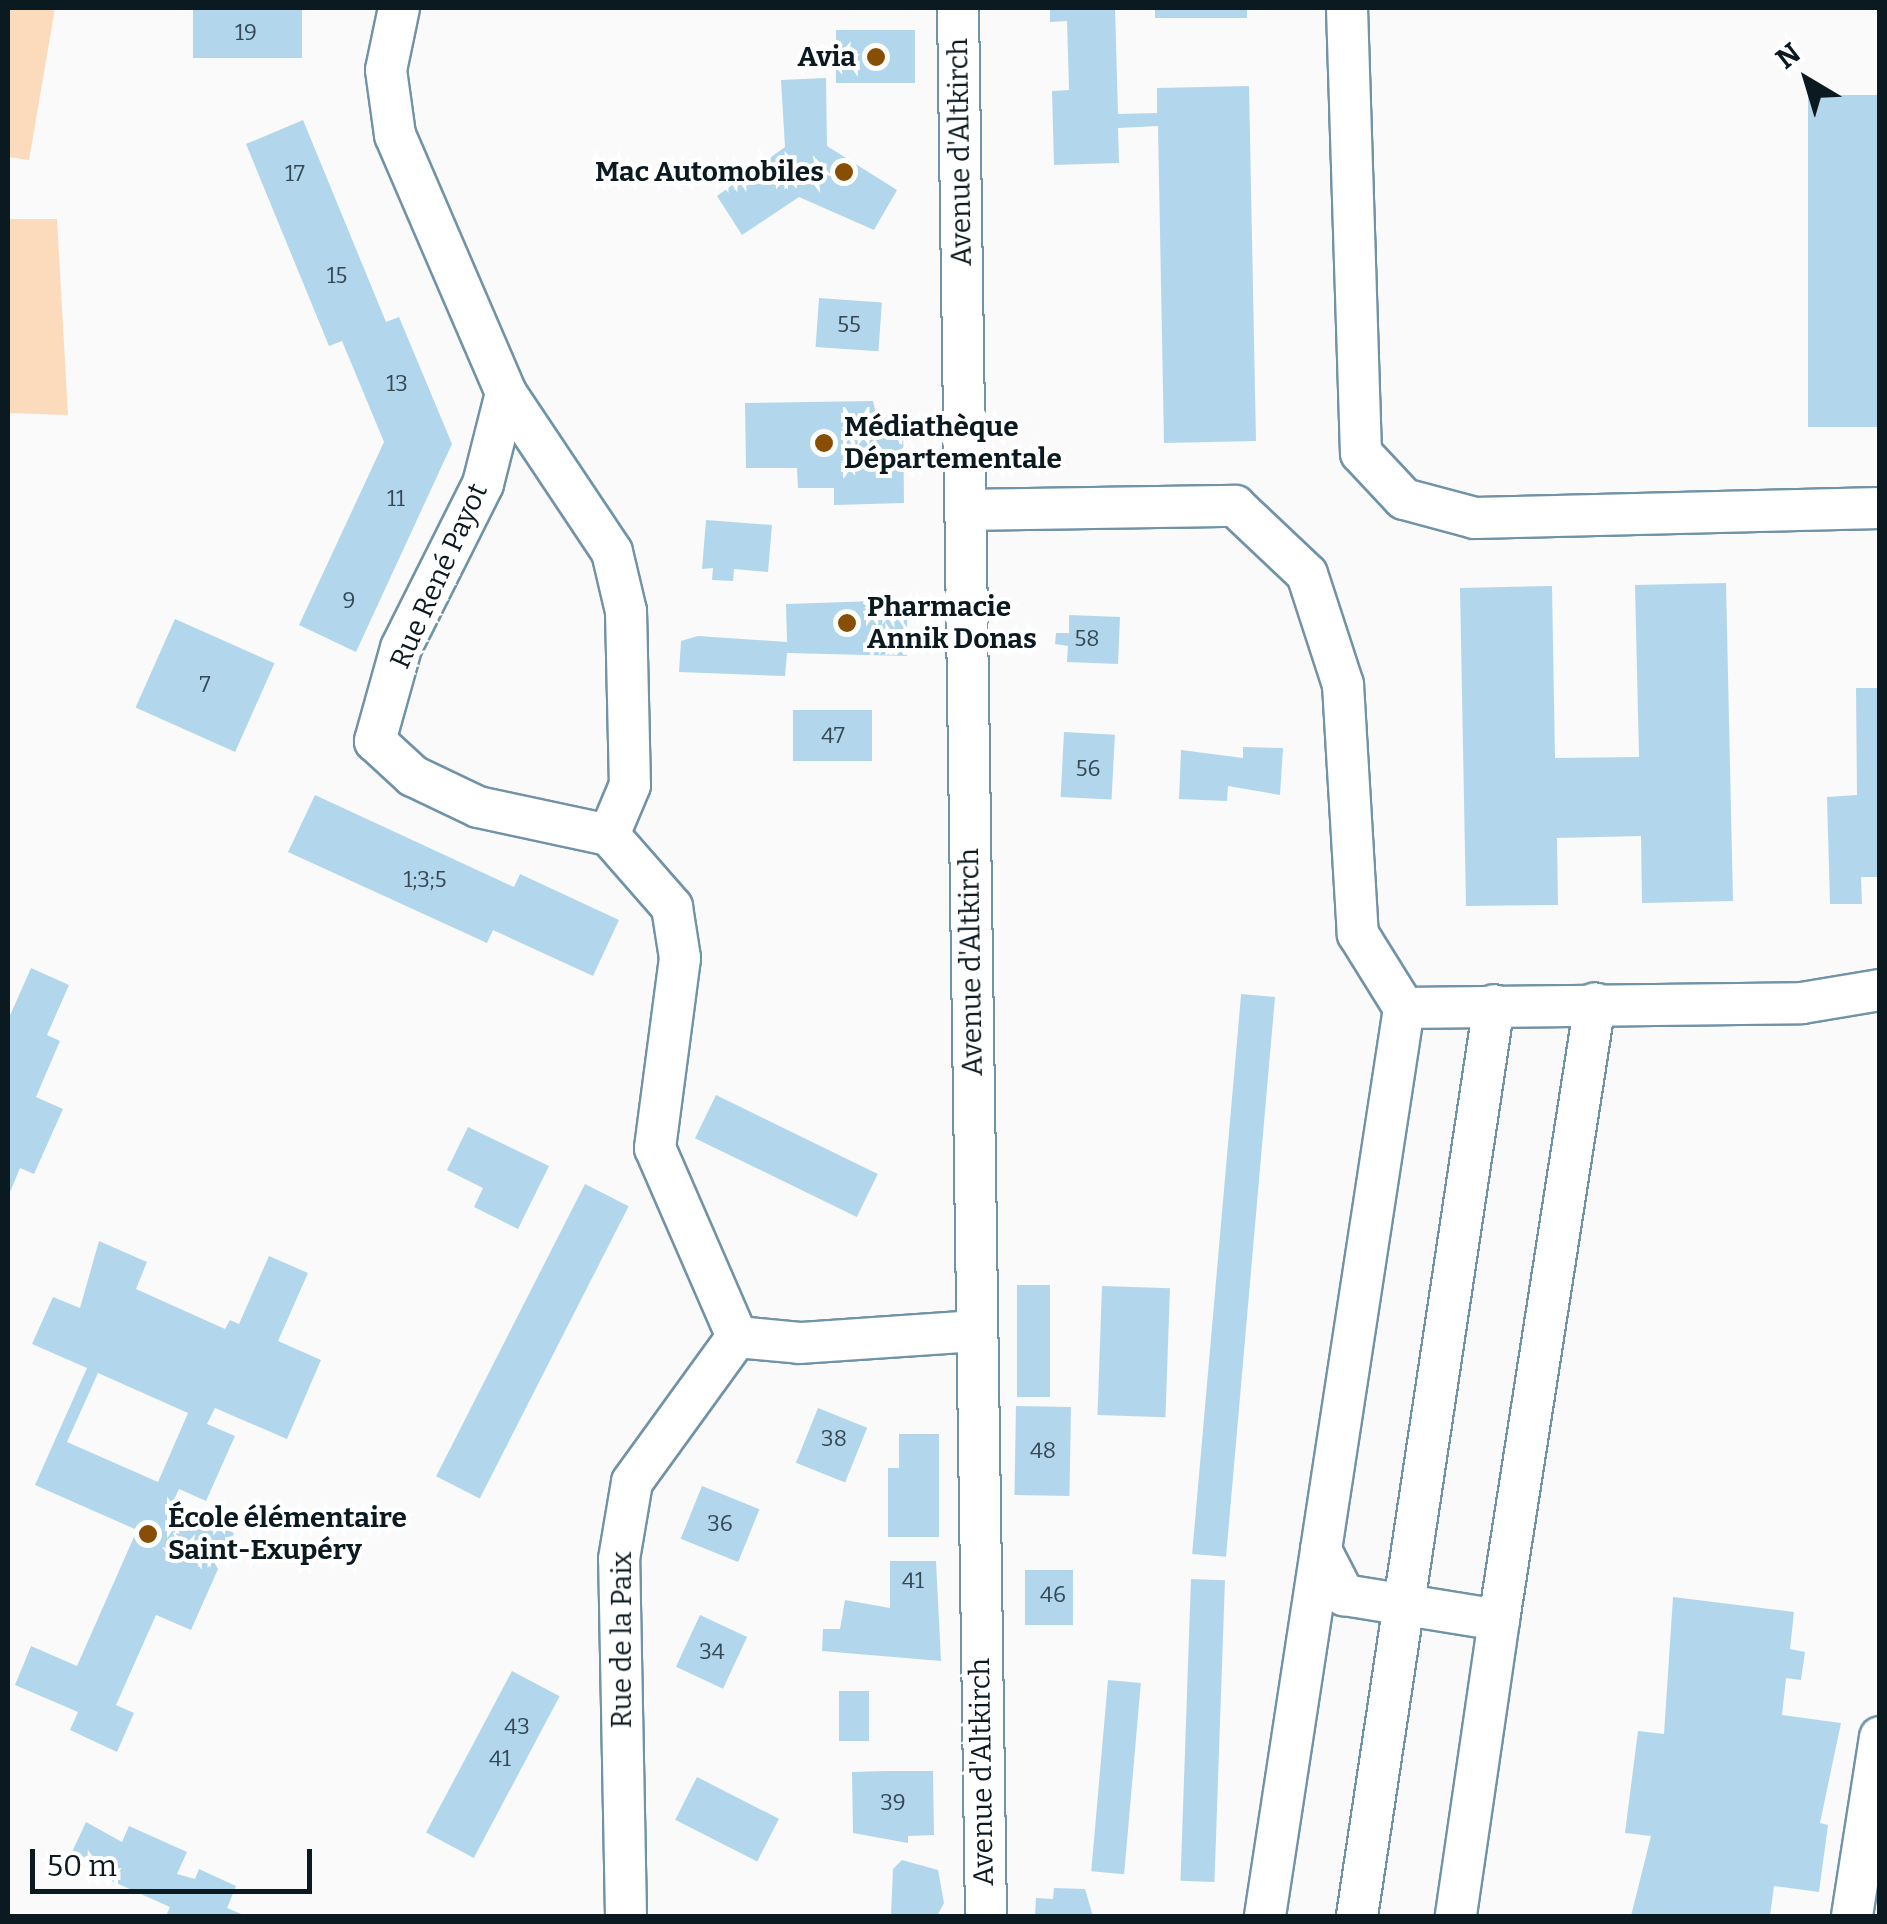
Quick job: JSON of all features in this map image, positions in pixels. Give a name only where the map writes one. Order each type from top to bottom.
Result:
[{"type":"street","points":[[399,8],[386,70],[395,135],[506,393],[612,552],[626,611],[630,785],[609,835],[672,907],[680,958],[655,1148],[738,1338],[800,1343],[975,1331]]},
{"type":"street","name":"Avenue d'Altkirch","points":[[958,8],[986,1916]]},
{"type":"street","points":[[1347,8],[1361,453],[1404,499],[1476,518],[1880,508]]},
{"type":"street","name":"Rue René Payot","points":[[506,393],[483,484],[401,648],[375,741],[413,776],[478,807],[609,835]]},
{"type":"street","points":[[966,510],[1235,506],[1306,574],[1342,686],[1358,934],[1404,1008],[1266,1916]]},
{"type":"street","points":[[1404,1008],[1802,1003],[1880,990]]},
{"type":"street","points":[[1456,1916],[1595,1003]]},
{"type":"street","points":[[1356,1916],[1494,1006]]},
{"type":"street","name":"Rue de la Paix","points":[[626,1916],[619,1574],[632,1482],[738,1338]]},
{"type":"street","points":[[1321,1550],[1344,1594],[1499,1620]]},
{"type":"street","points":[[1852,1916],[1880,1737]]},
{"type":"shaded area","points":[[8,8],[55,8],[29,160],[8,157]]},
{"type":"shaded area","points":[[8,219],[57,219],[68,415],[8,413]]},
{"type":"building","points":[[193,8],[302,8],[302,58],[193,58]]},
{"type":"building","points":[[1050,8],[1115,8],[1118,114],[1157,113],[1157,88],[1249,86],[1256,441],[1164,443],[1158,126],[1118,128],[1119,163],[1054,165],[1052,91],[1069,90],[1067,21],[1050,22]]},
{"type":"building","points":[[1155,8],[1247,8],[1247,18],[1155,18]]},
{"type":"building","name":"Avia","points":[[836,30],[915,30],[915,83],[836,83]]},
{"type":"building","points":[[826,78],[827,146],[897,190],[874,230],[799,197],[742,235],[717,196],[785,147],[781,80]]},
{"type":"building","points":[[1808,95],[1880,95],[1880,427],[1808,427]]},
{"type":"building","points":[[303,120],[386,322],[399,317],[452,444],[356,652],[299,625],[384,442],[342,341],[329,346],[246,144]]},
{"type":"building","points":[[819,298],[882,302],[878,351],[816,347]]},
{"type":"building","name":"Médiathèque Départementale","points":[[873,401],[877,418],[903,417],[904,503],[834,505],[834,488],[798,488],[797,468],[746,468],[745,403]]},
{"type":"building","points":[[706,520],[772,525],[768,572],[734,569],[733,581],[712,580],[713,568],[702,569]]},
{"type":"building","points":[[1726,583],[1733,901],[1642,903],[1641,836],[1557,838],[1558,905],[1466,906],[1460,588],[1552,586],[1555,758],[1639,757],[1635,585]]},
{"type":"building","name":"Pharmacie Annik Donas","points":[[907,600],[907,656],[787,653],[785,676],[679,672],[681,641],[698,636],[787,642],[786,604]]},
{"type":"building","points":[[1069,615],[1120,617],[1118,664],[1067,662],[1068,646],[1055,644],[1056,633],[1069,633]]},
{"type":"building","points":[[175,619],[275,663],[235,752],[136,708]]},
{"type":"building","points":[[1856,688],[1880,688],[1880,877],[1861,877],[1862,904],[1830,904],[1827,797],[1857,795]]},
{"type":"building","points":[[793,710],[872,710],[872,761],[793,761]]},
{"type":"building","points":[[1064,732],[1115,735],[1112,800],[1061,797]]},
{"type":"building","points":[[1243,747],[1283,748],[1280,795],[1228,786],[1227,801],[1179,799],[1181,750],[1243,758]]},
{"type":"building","points":[[315,795],[514,887],[520,874],[619,920],[593,976],[493,930],[487,943],[288,852]]},
{"type":"building","points":[[31,968],[69,985],[47,1035],[60,1041],[36,1097],[63,1109],[34,1174],[20,1168],[8,1197],[8,1020]]},
{"type":"building","points":[[1241,994],[1275,997],[1226,1557],[1192,1554]]},
{"type":"building","points":[[716,1095],[878,1174],[857,1217],[695,1138]]},
{"type":"building","points":[[468,1127],[549,1166],[518,1229],[474,1207],[483,1188],[447,1170]]},
{"type":"building","points":[[585,1184],[629,1206],[480,1498],[436,1476]]},
{"type":"building","points":[[99,1241],[147,1262],[136,1289],[225,1329],[230,1320],[239,1324],[269,1256],[308,1273],[278,1341],[321,1360],[287,1439],[215,1408],[207,1424],[235,1436],[206,1501],[179,1489],[171,1506],[234,1533],[191,1630],[156,1615],[116,1705],[134,1713],[117,1752],[70,1730],[78,1712],[15,1685],[31,1646],[77,1666],[137,1530],[35,1485],[87,1368],[32,1344],[53,1297],[80,1308]],"holes":[[[98,1373],[188,1413],[158,1482],[67,1442]]]},
{"type":"building","points":[[1017,1285],[1050,1285],[1050,1397],[1017,1397]]},
{"type":"building","points":[[1102,1286],[1170,1288],[1165,1417],[1097,1415]]},
{"type":"building","points":[[1016,1406],[1071,1407],[1069,1496],[1014,1495]]},
{"type":"building","points":[[818,1408],[867,1428],[845,1483],[796,1463]]},
{"type":"building","points":[[899,1434],[939,1434],[939,1537],[888,1537],[888,1468],[899,1468]]},
{"type":"building","points":[[702,1486],[759,1509],[738,1562],[681,1539]]},
{"type":"building","points":[[890,1561],[936,1561],[941,1661],[822,1651],[823,1629],[840,1629],[845,1600],[890,1608]]},
{"type":"building","points":[[1025,1570],[1073,1570],[1073,1625],[1025,1625]]},
{"type":"building","points":[[1191,1579],[1225,1580],[1214,1882],[1180,1881]]},
{"type":"building","points":[[1673,1597],[1794,1612],[1790,1649],[1805,1652],[1801,1680],[1786,1678],[1782,1715],[1841,1723],[1820,1823],[1828,1825],[1819,1892],[1774,1886],[1770,1916],[1631,1916],[1651,1836],[1625,1833],[1638,1731],[1664,1734]]},
{"type":"building","points":[[700,1615],[747,1637],[723,1689],[676,1667]]},
{"type":"building","points":[[512,1671],[560,1696],[474,1858],[426,1833]]},
{"type":"building","points":[[1108,1680],[1141,1683],[1124,1874],[1091,1871]]},
{"type":"building","points":[[839,1691],[869,1691],[869,1741],[839,1741]]},
{"type":"building","points":[[933,1771],[934,1835],[908,1836],[908,1843],[853,1833],[852,1772]]},
{"type":"building","points":[[697,1777],[779,1819],[757,1862],[675,1820]]},
{"type":"building","points":[[86,1822],[122,1842],[129,1826],[187,1852],[177,1874],[195,1879],[199,1869],[236,1886],[227,1908],[246,1916],[166,1916],[170,1907],[96,1874],[101,1864],[72,1852]]},
{"type":"building","points":[[902,1860],[938,1870],[944,1903],[937,1916],[891,1916],[893,1869]]},
{"type":"building","points":[[1054,1888],[1085,1889],[1093,1916],[1035,1916],[1036,1898],[1053,1899]]},
{"type":"place","name":"Avia","points":[[876,57]]},
{"type":"place","name":"Mac Automobiles","points":[[844,172]]},
{"type":"place","name":"Médiathèque Départementale","points":[[824,443]]},
{"type":"place","name":"Pharmacie Annik Donas","points":[[847,623]]},
{"type":"place","name":"École élémentaire Saint-Exupéry","points":[[148,1534]]}]
